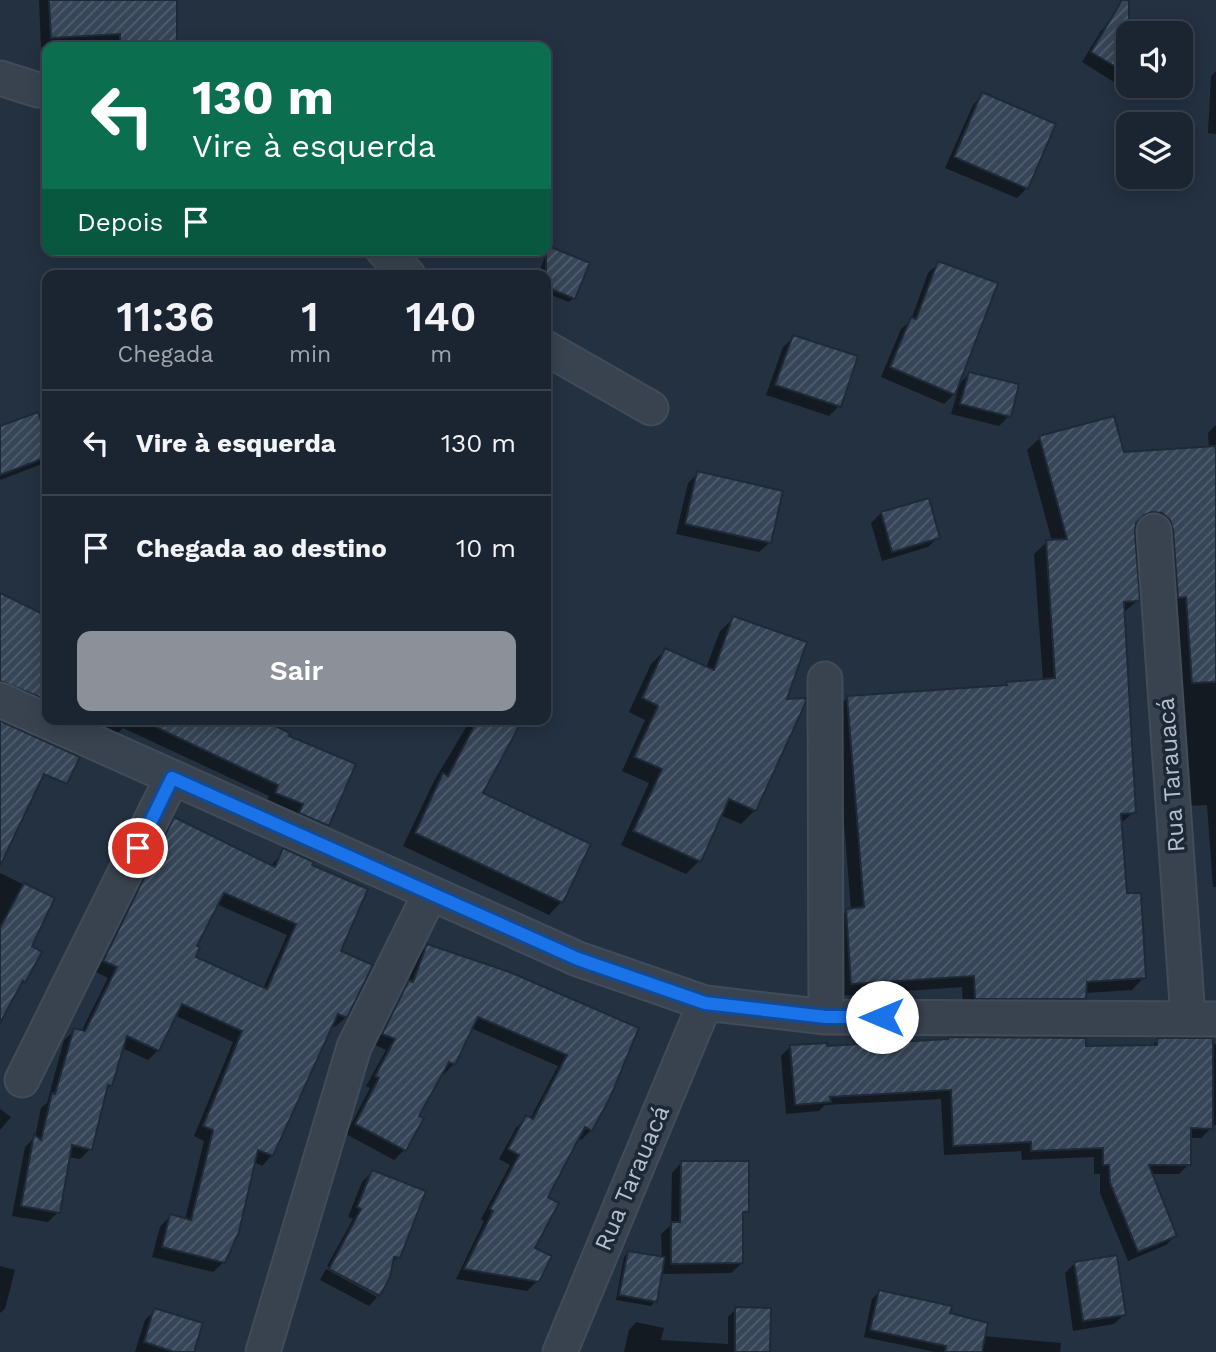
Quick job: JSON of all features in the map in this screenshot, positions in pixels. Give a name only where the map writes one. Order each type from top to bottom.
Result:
[{"type":"street","points":[[0,78],[42,90]]},
{"type":"street","points":[[389,256],[403,270]]},
{"type":"street","points":[[551,351],[651,408]]},
{"type":"street","name":"Rua Tarauacá","points":[[1154,531],[1202,1019]]},
{"type":"street","points":[[825,679],[826,1017]]},
{"type":"street","points":[[0,699],[42,718]]},
{"type":"street","points":[[57,725],[578,959],[705,1003],[826,1017],[1202,1019]]},
{"type":"street","points":[[22,1080],[172,778]]},
{"type":"street","points":[[264,1352],[354,1047],[430,894]]},
{"type":"street","name":"Rua Tarauacá","points":[[560,1352],[705,1003]]},
{"type":"building","points":[[49,0],[177,0],[177,42],[120,42],[120,34],[51,38]]},
{"type":"building","points":[[1122,0],[1129,0],[1129,21],[1116,21],[1116,67],[1091,52]]},
{"type":"building","points":[[982,92],[1056,124],[1028,189],[954,157]]},
{"type":"building","points":[[551,247],[590,263],[575,299],[551,289],[551,270],[546,270],[546,256],[551,256]]},
{"type":"building","points":[[938,261],[998,283],[955,395],[890,367],[911,317],[916,319]]},
{"type":"building","points":[[793,335],[858,356],[841,407],[775,385]]},
{"type":"building","points":[[969,372],[1019,384],[1011,417],[960,404]]},
{"type":"building","points":[[38,412],[42,423],[42,459],[0,475],[0,426]]},
{"type":"building","points":[[1114,416],[1124,452],[1216,446],[1216,682],[1192,683],[1186,597],[1178,598],[1173,530],[1170,520],[1162,513],[1144,515],[1136,523],[1140,601],[1124,602],[1136,813],[1121,814],[1127,893],[1141,893],[1146,978],[1087,982],[1086,999],[975,999],[974,976],[851,984],[846,909],[864,907],[847,696],[1007,685],[1006,682],[1055,678],[1046,540],[1067,539],[1039,436]]},
{"type":"building","points":[[697,471],[783,491],[771,543],[685,524]]},
{"type":"building","points":[[929,498],[940,538],[892,552],[881,512]]},
{"type":"building","points":[[0,593],[42,614],[42,698],[0,681]]},
{"type":"building","points":[[733,616],[807,642],[787,699],[806,698],[806,702],[756,811],[729,799],[701,862],[633,831],[662,769],[634,757],[658,706],[642,698],[665,648],[714,670]]},
{"type":"building","points":[[0,721],[80,757],[67,784],[44,774],[0,866]]},
{"type":"building","points":[[152,725],[273,725],[290,733],[289,736],[356,764],[329,826],[299,813],[303,804],[275,793],[278,785]]},
{"type":"building","points":[[475,725],[520,725],[483,793],[591,844],[563,903],[415,833],[443,773],[448,776]]},
{"type":"building","points":[[174,817],[275,867],[283,848],[314,862],[312,865],[368,889],[341,951],[373,965],[347,1018],[338,1014],[273,1156],[258,1150],[239,1232],[225,1263],[162,1247],[170,1214],[191,1220],[213,1130],[203,1126],[242,1031],[182,1004],[159,1051],[127,1036],[112,1086],[108,1085],[92,1150],[72,1145],[60,1213],[21,1206],[34,1134],[41,1140],[52,1093],[55,1094],[74,1028],[85,1031],[117,967],[103,961]],"holes":[[[224,893],[296,924],[267,989],[196,957],[200,947],[197,946]]]},
{"type":"building","points":[[24,883],[55,898],[32,946],[42,952],[0,1023],[0,928]]},
{"type":"building","points":[[427,944],[512,973],[639,1028],[610,1098],[592,1131],[585,1127],[548,1197],[559,1203],[535,1248],[552,1256],[539,1282],[464,1269],[493,1211],[490,1209],[519,1155],[508,1149],[526,1115],[533,1119],[567,1055],[478,1017],[455,1065],[449,1062],[419,1116],[424,1118],[406,1151],[355,1124],[379,1078],[375,1076],[395,1039],[382,1034],[409,980],[413,982]]},
{"type":"building","points":[[948,1037],[1086,1038],[1086,1046],[1157,1045],[1157,1038],[1213,1038],[1213,1129],[1191,1128],[1191,1165],[1149,1165],[1177,1236],[1138,1252],[1110,1183],[1109,1165],[1103,1165],[1103,1148],[1031,1151],[1031,1142],[953,1146],[951,1090],[830,1097],[831,1102],[795,1105],[790,1045],[827,1043],[827,1046]]},
{"type":"building","points":[[681,1161],[749,1161],[749,1212],[743,1212],[743,1263],[671,1264],[671,1222],[680,1222]]},
{"type":"building","points":[[372,1170],[426,1191],[400,1258],[394,1257],[390,1277],[380,1296],[329,1269],[361,1209],[357,1207]]},
{"type":"building","points":[[628,1251],[665,1257],[657,1302],[619,1295]]},
{"type":"building","points":[[1117,1255],[1126,1315],[1083,1321],[1074,1262]]},
{"type":"building","points":[[879,1290],[952,1306],[950,1313],[988,1323],[982,1352],[945,1352],[946,1346],[870,1330]]},
{"type":"building","points":[[735,1307],[771,1308],[770,1352],[735,1352]]},
{"type":"building","points":[[154,1308],[203,1323],[194,1352],[174,1352],[144,1342]]},
{"type":"route","points":[[138,848],[172,778],[578,959],[705,1003],[826,1017],[882,1017]]}]
